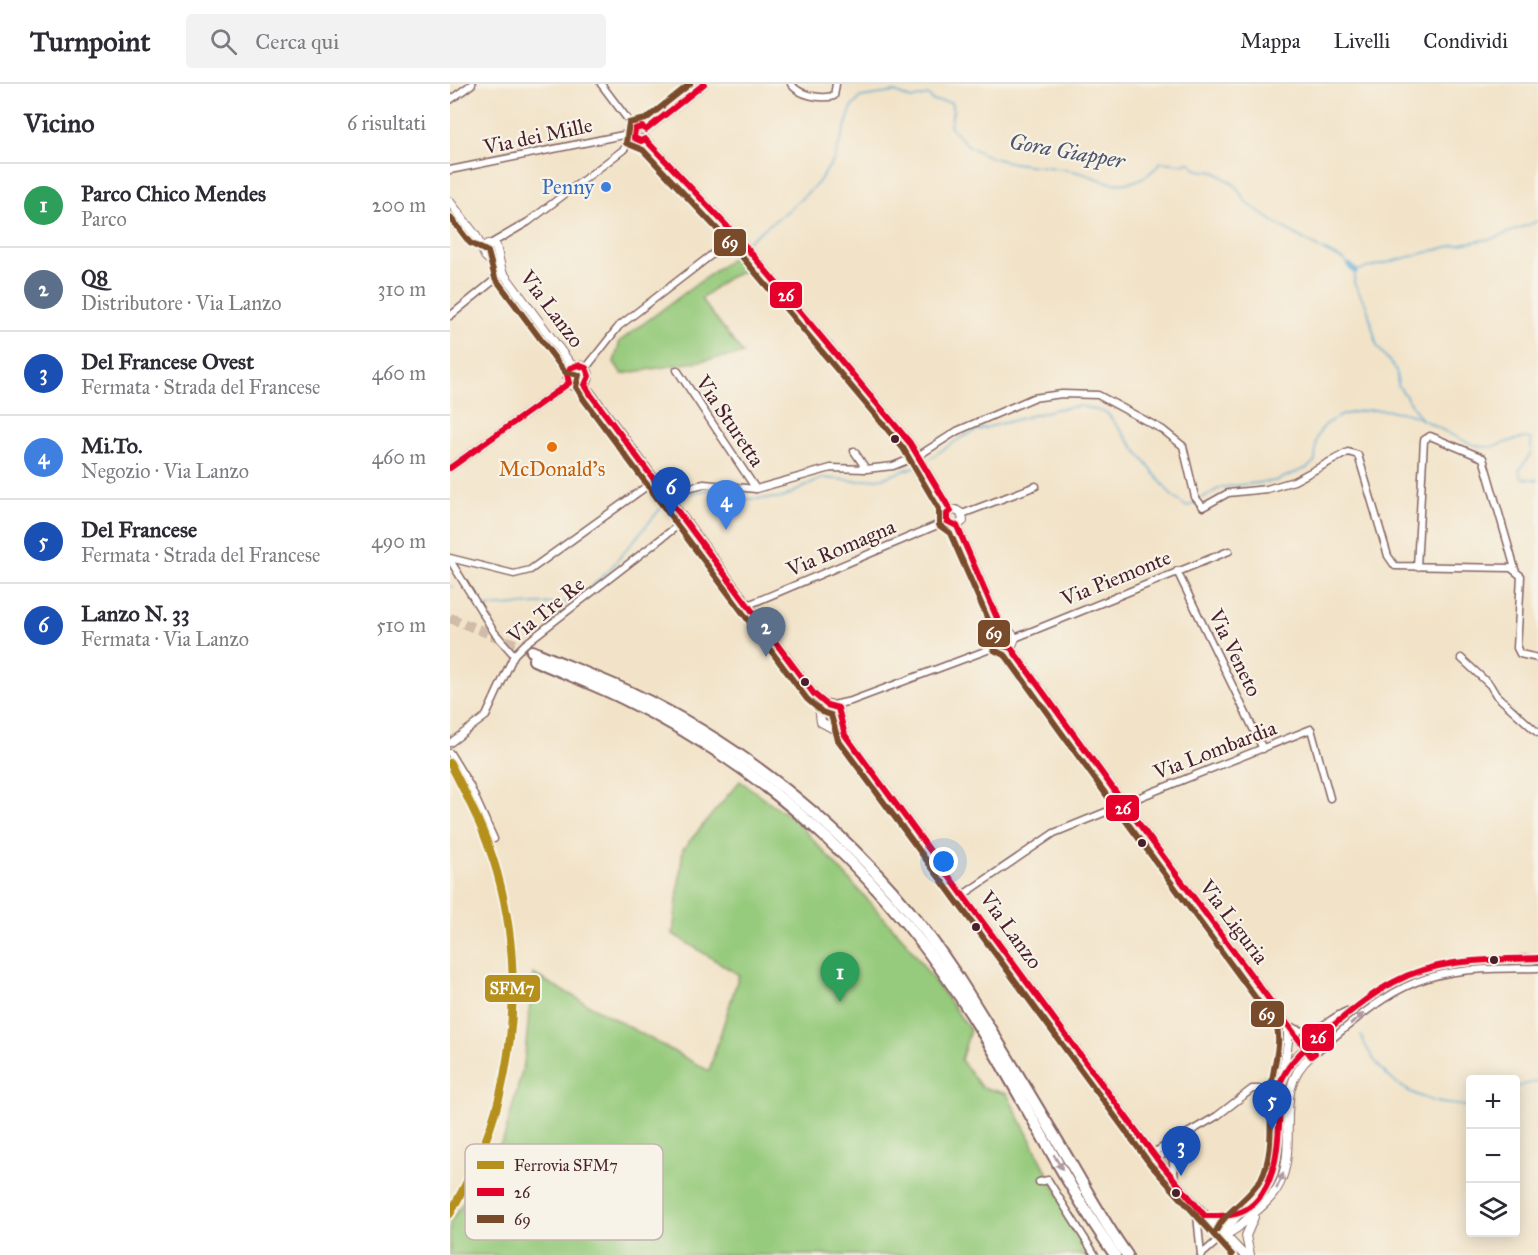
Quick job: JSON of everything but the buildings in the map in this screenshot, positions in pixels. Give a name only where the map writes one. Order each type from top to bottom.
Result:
[{"type":"highway","points":[[1115,1255],[978,1024],[935,960],[903,918],[837,847],[760,781],[704,743],[631,702],[530,654],[633,694],[709,736],[767,776],[812,812],[872,869],[911,914],[956,974],[1127,1255]]},
{"type":"street","points":[[450,100],[472,84]]},
{"type":"street","points":[[601,84],[640,141],[704,84]]},
{"type":"street","points":[[791,84],[805,94],[826,97],[834,96],[836,84]]},
{"type":"street","points":[[491,249],[623,150],[639,127],[740,241],[918,456],[951,511]]},
{"type":"street","name":"Via dei Mille","points":[[450,170],[634,134]]},
{"type":"street","name":"Via Lanzo","points":[[450,202],[476,236],[491,249],[503,273],[572,366]]},
{"type":"street","points":[[586,368],[619,326],[740,241]]},
{"type":"street","name":"Via Lanzo","points":[[491,249],[503,273]]},
{"type":"street","points":[[450,316],[503,273]]},
{"type":"street","points":[[569,383],[567,374],[572,366],[581,365],[586,368],[589,376],[585,385]]},
{"type":"street","name":"Via Sturetta","points":[[677,370],[756,489]]},
{"type":"street","points":[[569,383],[577,387],[585,385]]},
{"type":"street","points":[[450,468],[569,383]]},
{"type":"street","points":[[585,385],[814,694],[826,707],[840,716]]},
{"type":"street","points":[[665,493],[704,484],[756,489],[831,468],[866,469],[893,466],[918,456],[957,431],[1033,398],[1062,394],[1098,395],[1163,430],[1183,446],[1195,497],[1203,507],[1228,494],[1267,489],[1289,482],[1348,452],[1358,455],[1388,556],[1395,566],[1515,570]]},
{"type":"street","points":[[1417,567],[1424,440],[1431,436],[1483,458],[1515,570],[1521,576],[1517,648],[1520,654],[1538,658]]},
{"type":"street","points":[[855,451],[866,469]]},
{"type":"street","points":[[450,559],[514,574],[530,570],[647,486]]},
{"type":"street","points":[[962,514],[1036,486]]},
{"type":"street","points":[[957,526],[963,521],[962,514],[957,510],[951,511],[947,514],[947,521],[957,526],[1004,633]]},
{"type":"street","name":"Via Tre Re","points":[[450,743],[486,716],[514,655],[685,520]]},
{"type":"street","name":"Via Romagna","points":[[748,605],[947,521]]},
{"type":"street","name":"Via Piemonte","points":[[1015,638],[1229,550]]},
{"type":"street","points":[[450,559],[494,632],[514,655]]},
{"type":"street","name":"Via Veneto","points":[[1177,571],[1263,749]]},
{"type":"street","points":[[1001,645],[1000,637],[1004,633],[1011,633],[1015,638],[1011,648]]},
{"type":"street","points":[[826,707],[851,701],[1001,645],[1011,648],[1120,798],[1118,807]]},
{"type":"street","points":[[1461,658],[1490,685],[1496,695],[1538,733]]},
{"type":"street","points":[[826,707],[820,720],[830,726],[851,701]]},
{"type":"street","name":"Via Lanzo","points":[[840,716],[845,735],[1155,1156],[1205,1216],[1244,1255]]},
{"type":"street","name":"Via Lanzo","points":[[830,726],[845,735]]},
{"type":"street","name":"Via Lombardia","points":[[1129,805],[1311,729],[1330,798]]},
{"type":"street","points":[[450,753],[470,786],[494,839]]},
{"type":"street","points":[[1118,807],[1124,811],[1129,805],[1126,797],[1120,798]]},
{"type":"street","name":"Via Liguria","points":[[1129,805],[1311,1056]]},
{"type":"street","points":[[963,896],[1054,832],[1118,807]]},
{"type":"street","points":[[1286,1023],[1300,1030],[1313,1032],[1396,980],[1414,972],[1446,964],[1538,959]]},
{"type":"street","points":[[1446,964],[1448,973]]},
{"type":"street","points":[[1201,1255],[1224,1235],[1233,1232],[1276,1190],[1286,1164],[1291,1083],[1298,1069],[1311,1056],[1371,1008],[1417,981],[1448,973],[1538,968]]},
{"type":"street","points":[[1396,980],[1401,989]]},
{"type":"street","points":[[1281,1081],[1290,1063],[1305,1048],[1356,1007]]},
{"type":"street","points":[[1224,1235],[1227,1226],[1264,1191],[1272,1176],[1281,1081],[1288,1046],[1286,1023]]},
{"type":"street","points":[[1155,1156],[1180,1137],[1217,1116],[1252,1089],[1261,1089],[1279,1101]]},
{"type":"street","points":[[1176,1183],[1172,1161],[1174,1146],[1180,1137]]},
{"type":"street","points":[[1155,1156],[1174,1146]]},
{"type":"street","points":[[1039,1182],[1048,1180],[1095,1255]]},
{"type":"street","points":[[1196,1205],[1201,1255]]},
{"type":"street","points":[[1250,1255],[1247,1231],[1260,1208]]},
{"type":"street","points":[[1205,1216],[1224,1218],[1239,1215]]},
{"type":"green space","points":[[743,250],[763,273],[759,276],[751,273],[735,275],[701,299],[743,354],[622,374],[614,362],[620,341]]},
{"type":"green space","points":[[740,781],[796,821],[906,942],[970,1030],[961,1060],[981,1087],[1007,1094],[1078,1232],[1095,1255],[450,1255],[450,1223],[465,1199],[465,1240],[663,1240],[663,1144],[500,1144],[504,1138],[524,1064],[533,974],[709,1071],[739,975],[673,934],[683,849]]},
{"type":"waterway","name":"Gora Giapper","points":[[748,241],[790,209],[817,184],[834,160],[852,107],[861,97],[895,92],[911,99],[928,95],[933,101],[951,102],[953,111],[950,126],[969,146],[995,159],[1067,170],[1120,184],[1141,178],[1161,162],[1181,164],[1189,162],[1198,170],[1215,172],[1235,185],[1246,202],[1272,221],[1344,260],[1350,266]]},
{"type":"waterway","points":[[1422,420],[1398,385],[1396,370],[1377,346],[1367,307],[1354,283],[1355,271],[1455,245],[1495,238],[1538,221]]},
{"type":"waterway","name":"Gora Giapper","points":[[1350,266],[1355,271]]},
{"type":"waterway","points":[[929,459],[962,437],[981,429],[1056,409],[1081,406],[1107,413],[1172,496],[1187,507],[1194,503]]},
{"type":"waterway","points":[[1202,498],[1222,487],[1275,481],[1307,468],[1315,461],[1317,438],[1332,420],[1373,410],[1388,410],[1412,415],[1478,446],[1485,447],[1518,439],[1531,439],[1531,453],[1519,471],[1522,478],[1538,480]]},
{"type":"waterway","points":[[676,496],[706,490],[740,494],[747,499],[782,498],[823,478],[857,481],[883,478],[917,466]]},
{"type":"waterway","points":[[483,607],[575,602],[610,569],[666,502]]},
{"type":"waterway","points":[[1361,1036],[1381,1069],[1398,1085],[1433,1101],[1466,1106]]},
{"type":"waterway","points":[[1520,1086],[1538,1081]]},
{"type":"tunnel","points":[[450,618],[532,651]]},
{"type":"rail line","name":"SFM7","points":[[450,763],[493,858],[505,907],[510,944],[513,981],[508,1055],[501,1092],[484,1144]]},
{"type":"rail line","name":"SFM7","points":[[450,1214],[465,1185]]},
{"type":"transit line","name":"69","points":[[690,84],[646,119],[629,123],[626,143],[643,150],[733,246],[903,448],[939,509],[939,525],[950,533],[994,633],[991,640],[994,650],[1006,656],[1110,800],[1111,813],[1123,817],[1277,1027],[1277,1054],[1271,1094],[1270,1144],[1266,1168],[1256,1186],[1226,1216],[1216,1231]]},
{"type":"transit line","name":"26","points":[[704,84],[646,130],[642,127],[635,129],[634,138],[641,141],[645,139],[740,240],[910,443],[951,511],[947,514],[947,521],[957,526],[1004,634],[1000,640],[1001,645],[1011,648],[1120,798],[1118,807],[1128,809],[1311,1056],[1315,1053]]},
{"type":"transit line","name":"69","points":[[450,217],[470,243],[488,252],[495,278],[565,372],[579,375],[576,387],[584,400],[807,699],[822,712],[831,715],[838,740],[1150,1164],[1232,1255]]},
{"type":"transit line","name":"26","points":[[450,468],[569,383],[567,374],[570,368],[578,365],[586,368],[589,376],[585,385],[591,395],[814,694],[827,705],[838,708],[845,735],[1157,1159],[1205,1216],[1240,1213],[1250,1207],[1261,1195],[1274,1165],[1279,1130],[1281,1081],[1285,1072],[1302,1051],[1353,1009],[1394,982],[1428,968],[1483,960],[1538,958]]},
{"type":"place","name":"Penny","points":[[606,187]]},
{"type":"place","name":"McDonald's","points":[[552,447]]},
{"type":"place","name":"Lanzo N. 33","points":[[671,517]]},
{"type":"place","name":"Mi.To.","points":[[726,530]]},
{"type":"place","name":"Q8","points":[[766,657]]},
{"type":"place","name":"Parco Chico Mendes","points":[[840,1002]]},
{"type":"place","name":"Del Francese","points":[[1272,1130]]},
{"type":"place","name":"Del Francese Ovest","points":[[1181,1176]]}]
